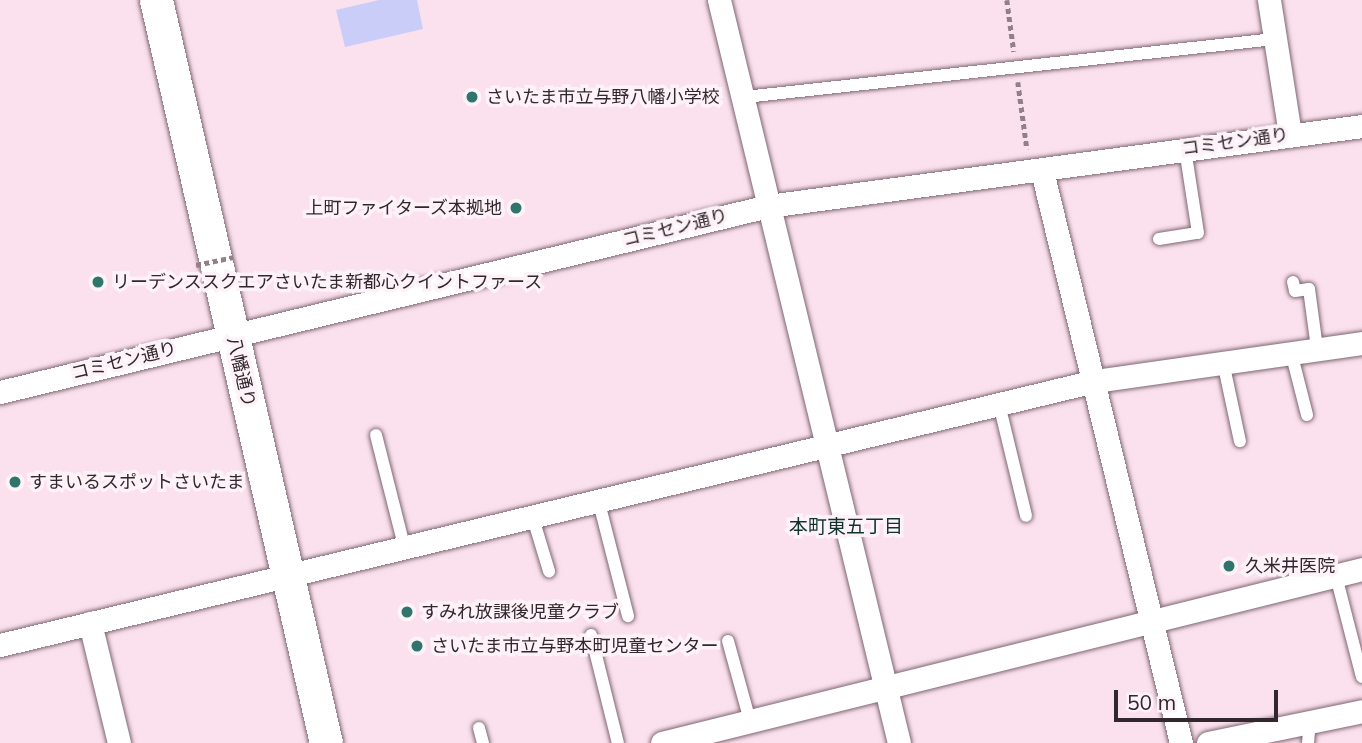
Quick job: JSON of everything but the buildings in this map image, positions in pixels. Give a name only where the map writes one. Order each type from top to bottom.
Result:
[{"type":"main road","name":"八幡通り","points":[[156,0],[326,743]]},
{"type":"street","points":[[719,0],[883,687],[899,743]]},
{"type":"street","points":[[1269,0],[1290,134]]},
{"type":"street","name":"コミセン通り","points":[[0,392],[768,206],[1362,126]]},
{"type":"street","points":[[1042,170],[1181,743]]},
{"type":"street","points":[[0,645],[1095,381],[1362,343]]},
{"type":"street","points":[[662,743],[1362,569]]},
{"type":"street","points":[[90,623],[119,743]]},
{"type":"street","points":[[1208,743],[1310,719],[1362,711]]},
{"type":"lane","points":[[744,97],[1275,39]]},
{"type":"lane","points":[[1159,239],[1198,233],[1185,149]]},
{"type":"lane","points":[[1293,282],[1295,291],[1309,289],[1317,348]]},
{"type":"lane","points":[[1291,352],[1307,415]]},
{"type":"lane","points":[[1223,362],[1240,441]]},
{"type":"lane","points":[[999,404],[1026,516]]},
{"type":"lane","points":[[376,435],[404,546]]},
{"type":"lane","points":[[598,499],[628,616]]},
{"type":"lane","points":[[532,515],[549,571]]},
{"type":"lane","points":[[1336,576],[1362,677]]},
{"type":"lane","points":[[591,635],[618,743]]},
{"type":"lane","points":[[728,641],[750,721]]},
{"type":"lane","points":[[1308,743],[1310,719]]},
{"type":"lane","points":[[479,728],[483,743]]},
{"type":"path","points":[[196,265],[233,257]]},
{"type":"water","points":[[379,0],[417,0],[423,29],[345,47],[336,10]]},
{"type":"place","name":"さいたま市立与野八幡小学校","points":[[472,97]]},
{"type":"place","name":"上町ファイターズ本拠地","points":[[516,208]]},
{"type":"place","name":"リーデンススクエアさいたま新都心クイントファース","points":[[98,282]]},
{"type":"place","name":"すまいるスポットさいたま","points":[[15,482]]},
{"type":"place","name":"久米井医院","points":[[1229,566]]},
{"type":"place","name":"すみれ放課後児童クラブ","points":[[407,612]]},
{"type":"place","name":"さいたま市立与野本町児童センター","points":[[417,646]]},
{"type":"district","name":"本町東五丁目","points":[[846,527]]}]
